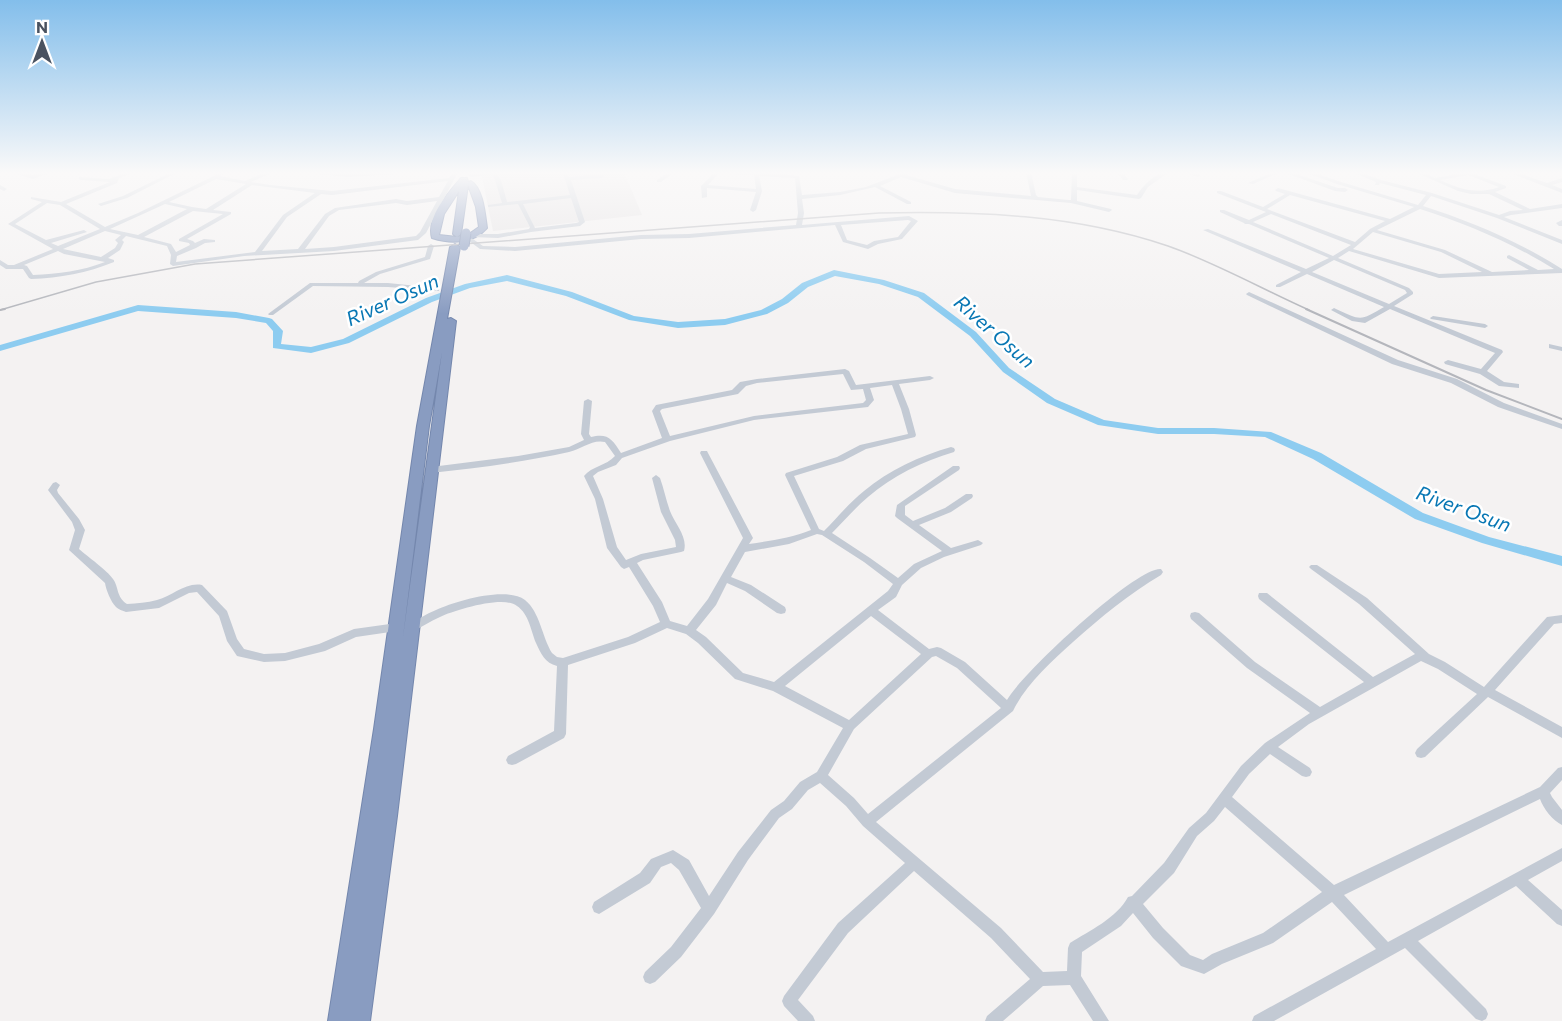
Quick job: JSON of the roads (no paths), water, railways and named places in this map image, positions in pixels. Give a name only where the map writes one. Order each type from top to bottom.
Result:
[{"type":"highway","points":[[435,220],[431,226],[435,236],[464,239],[483,228],[483,220]]},
{"type":"highway","points":[[359,1021],[388,816],[423,426],[453,278],[464,239],[466,220]]},
{"type":"highway","points":[[339,1021],[431,470],[448,308]]},
{"type":"street","points":[[16,266],[28,269],[28,275],[31,277],[59,276],[80,270],[90,270],[112,261],[57,249],[11,224],[18,220]]},
{"type":"street","points":[[86,220],[101,229],[169,245],[174,255],[173,264],[177,264],[258,252],[413,239],[422,236],[431,226],[433,220]]},
{"type":"street","points":[[0,262],[6,267],[16,266],[123,220]]},
{"type":"street","points":[[104,258],[118,249],[121,242],[118,240],[168,220]]},
{"type":"street","points":[[194,247],[191,242],[181,240],[217,220]]},
{"type":"street","points":[[258,252],[282,220]]},
{"type":"street","points":[[300,250],[324,220]]},
{"type":"street","points":[[529,220],[533,227],[531,230]]},
{"type":"street","points":[[464,239],[581,224],[581,220]]},
{"type":"street","points":[[799,226],[800,220]]},
{"type":"street","points":[[464,239],[482,248],[515,249],[641,237],[689,236],[885,220]]},
{"type":"street","points":[[837,223],[845,241],[868,247],[876,242],[900,238],[915,221],[912,220]]},
{"type":"street","points":[[1240,220],[1334,258],[1411,293],[1365,321],[1359,321],[1334,310]]},
{"type":"street","points":[[1247,223],[1254,220]]},
{"type":"street","points":[[1291,220],[1354,244]]},
{"type":"street","points":[[1384,220],[1389,221]]},
{"type":"street","points":[[1278,286],[1334,258],[1372,230],[1392,220]]},
{"type":"street","points":[[1455,220],[1498,237],[1562,271]]},
{"type":"street","points":[[1506,220],[1562,242]]},
{"type":"street","points":[[47,242],[101,229]]},
{"type":"street","points":[[1206,230],[1500,352],[1483,372]]},
{"type":"street","points":[[1372,230],[1443,252],[1491,274]]},
{"type":"street","points":[[174,255],[204,241],[213,241]]},
{"type":"street","points":[[356,284],[378,273],[428,258],[431,246]]},
{"type":"street","points":[[1347,249],[1439,276],[1562,271]]},
{"type":"street","points":[[1509,257],[1538,272]]},
{"type":"street","points":[[272,314],[312,284],[356,284],[437,290]]},
{"type":"street","points":[[1249,294],[1395,362],[1454,381],[1501,405],[1562,427]]},
{"type":"street","points":[[1415,316],[1485,326]]},
{"type":"street","points":[[1552,346],[1562,349]]},
{"type":"street","points":[[1448,362],[1483,372],[1502,384],[1516,386]]},
{"type":"street","points":[[667,439],[656,411],[659,407],[735,392],[743,384],[845,371],[854,388],[930,378]]},
{"type":"street","points":[[895,384],[906,405],[906,418],[912,435],[862,447],[840,459],[789,475],[821,532],[867,560],[898,583]]},
{"type":"street","points":[[656,478],[666,512],[680,540],[681,549],[641,557],[624,565],[612,548],[599,500],[588,476],[591,471],[614,464],[620,456],[667,439],[754,418],[866,405],[870,400],[866,387]]},
{"type":"street","points":[[588,401],[585,434],[588,440]]},
{"type":"street","points":[[431,470],[479,463],[489,464],[539,455],[575,448],[588,440],[603,438],[609,441],[620,456]]},
{"type":"street","points":[[742,549],[780,541],[796,541],[821,532],[872,490],[911,465],[932,454],[951,450]]},
{"type":"street","points":[[689,631],[727,579],[748,538],[704,453]]},
{"type":"street","points":[[950,552],[900,516],[901,505],[956,468]]},
{"type":"street","points":[[56,484],[52,490],[54,494],[76,521],[80,530],[74,550],[109,581],[120,605],[126,608],[159,604],[199,588],[223,614],[232,641],[242,653],[264,658],[285,657],[321,648],[354,633],[404,627],[438,612],[485,601],[512,598],[523,605],[537,626],[548,655],[554,661],[563,662],[631,640],[666,624],[689,631],[713,648],[739,676],[776,687],[850,726]]},
{"type":"street","points":[[911,525],[948,510],[969,496]]},
{"type":"street","points":[[776,687],[864,615],[872,611],[892,594],[898,583],[929,558],[978,543]]},
{"type":"street","points":[[631,562],[658,605],[666,624]]},
{"type":"street","points":[[1314,567],[1363,601],[1425,656],[1562,733]]},
{"type":"street","points":[[867,822],[1009,708],[1020,688],[1079,632],[1127,591],[1158,572]]},
{"type":"street","points":[[727,579],[748,588],[781,610]]},
{"type":"street","points":[[1263,596],[1373,683]]},
{"type":"street","points":[[872,611],[928,654]]},
{"type":"street","points":[[1195,616],[1251,665],[1319,713]]},
{"type":"street","points":[[1420,753],[1486,692],[1551,620],[1562,619]]},
{"type":"street","points":[[650,977],[676,952],[709,909],[743,856],[775,814],[788,805],[804,786],[821,776],[850,726],[928,654],[937,651],[961,665],[1009,708]]},
{"type":"street","points":[[1102,1021],[1074,978],[1075,948],[1116,921],[1169,868],[1193,832],[1210,817],[1245,770],[1269,747],[1319,713],[1425,656]]},
{"type":"street","points":[[512,760],[560,734],[563,662]]},
{"type":"street","points":[[1269,747],[1306,772]]},
{"type":"street","points":[[1133,902],[1158,933],[1186,961],[1204,966],[1268,938],[1333,893],[1544,790],[1562,772]]},
{"type":"street","points":[[821,776],[850,802],[867,822],[996,933],[1041,979]]},
{"type":"street","points":[[1544,790],[1546,800],[1562,819]]},
{"type":"street","points":[[1224,798],[1333,893],[1387,951]]},
{"type":"street","points":[[1259,1021],[1562,855]]},
{"type":"street","points":[[599,908],[645,878],[656,863],[673,856],[684,865],[709,909]]},
{"type":"street","points":[[808,1021],[789,1001],[843,928],[914,862]]},
{"type":"street","points":[[1518,879],[1562,919]]},
{"type":"street","points":[[1407,940],[1481,1014]]},
{"type":"street","points":[[992,1021],[1041,979],[1074,978]]},
{"type":"waterway","name":"River Osun","points":[[0,348],[138,308],[236,315],[269,321],[278,331],[276,346],[311,350],[346,341],[429,300],[468,286],[507,278],[569,294],[632,318],[678,325],[725,322],[764,312],[785,301],[805,285],[834,273],[881,282],[921,295],[973,334],[1006,370],[1051,401],[1102,423],[1158,431],[1267,434],[1317,456],[1419,516],[1486,540],[1562,561]]},
{"type":"railway","points":[[5,309],[0,310],[96,282],[195,264],[790,220]]},
{"type":"railway","points":[[1049,220],[1097,227],[1168,246],[1309,310]]},
{"type":"railway","points":[[1306,309],[1486,390],[1562,419]]}]
